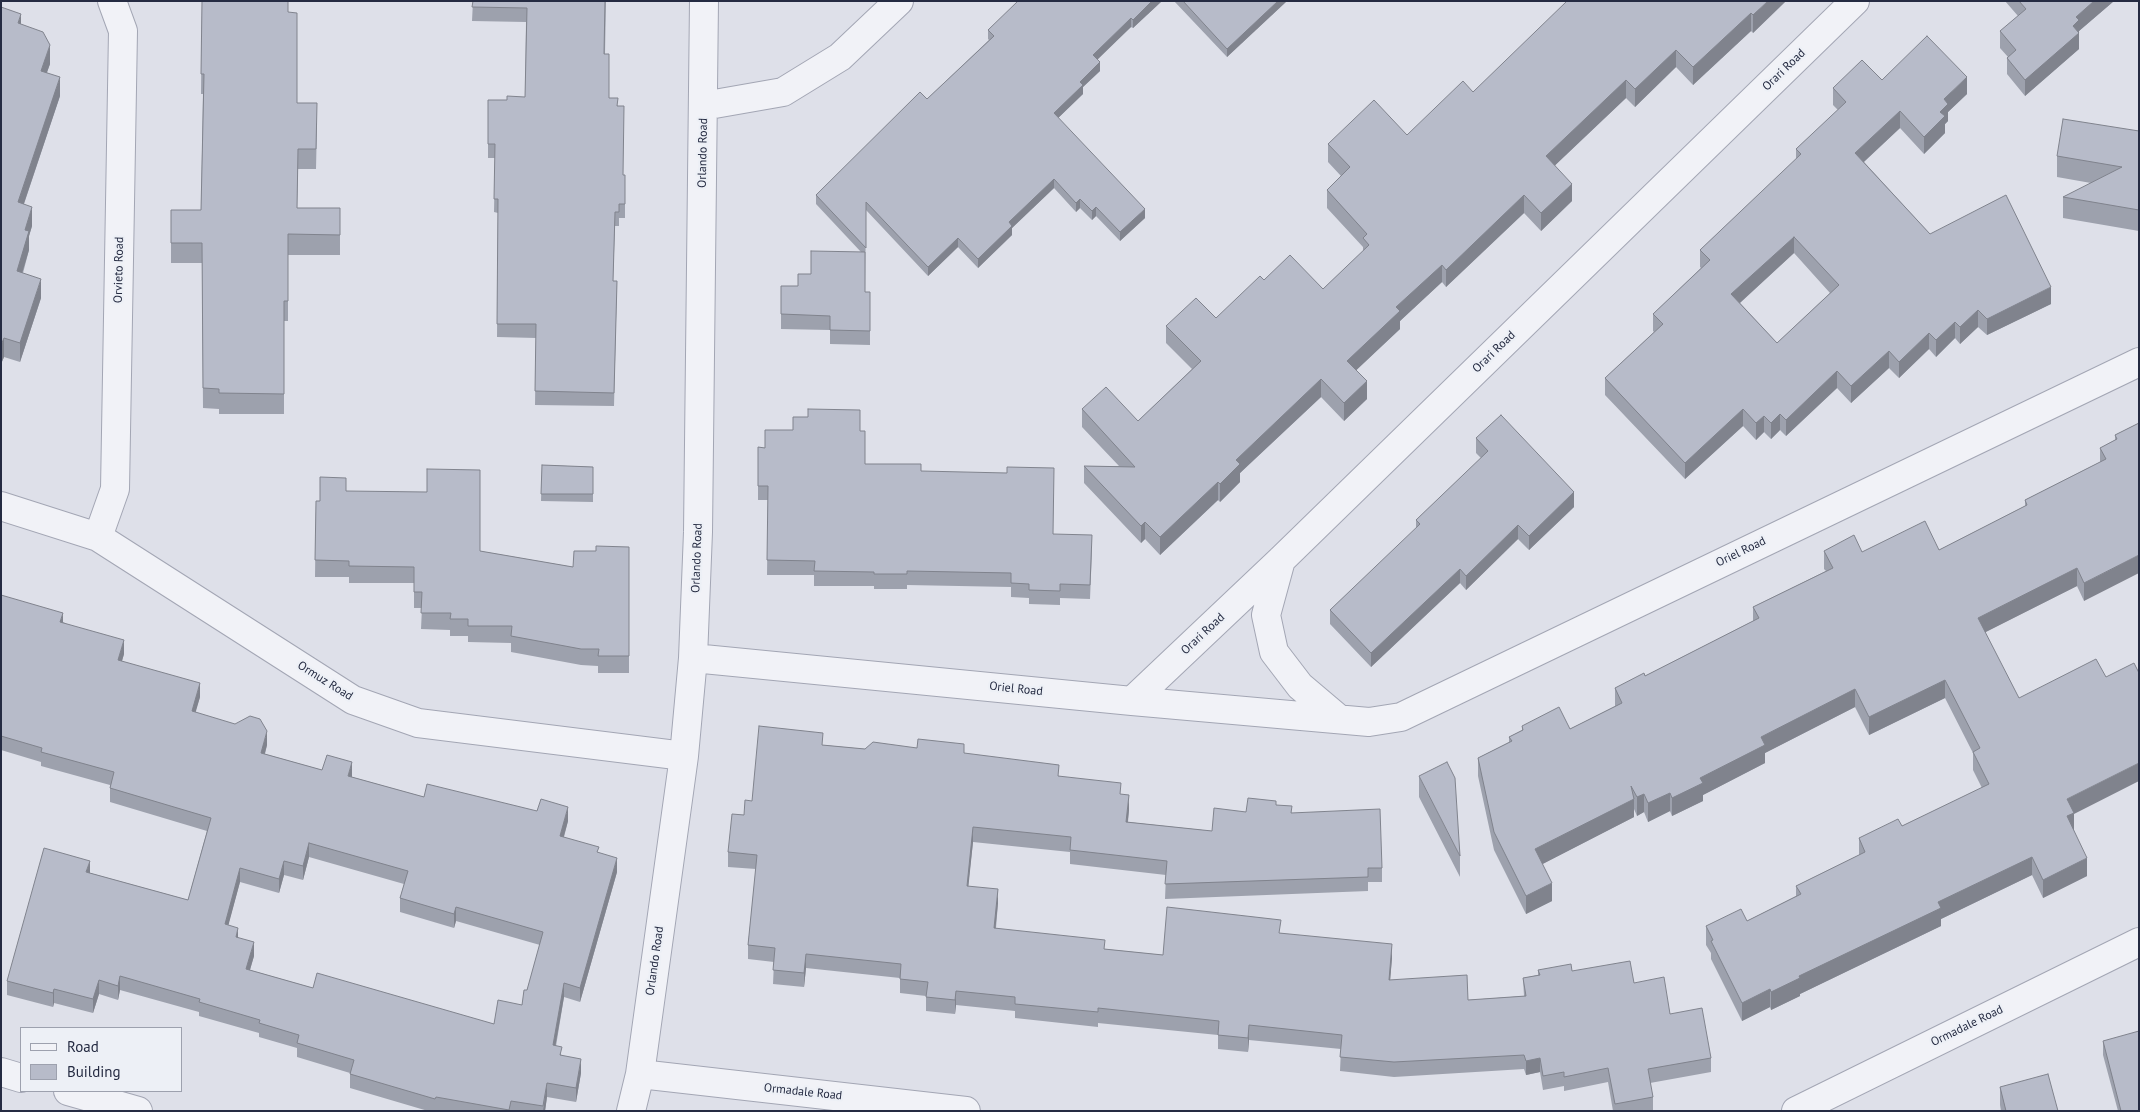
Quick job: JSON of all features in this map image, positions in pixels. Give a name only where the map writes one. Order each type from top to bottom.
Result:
[{"type":"street","name":"Orvieto Road","points":[[98,537],[115,489],[123,31],[112,1]]},
{"type":"street","name":"Orlando Road","points":[[631,1111],[640,1074],[684,756],[693,658],[698,532],[704,1]]},
{"type":"street","points":[[703,106],[783,92],[840,57],[899,1]]},
{"type":"street","name":"Orari Road","points":[[1132,701],[1281,560],[1855,1]]},
{"type":"street","name":"Oriel Road","points":[[693,658],[1369,722],[1401,717],[2139,362]]},
{"type":"street","name":"Ormuz Road","points":[[1,506],[98,537],[353,700],[418,723],[684,756]]},
{"type":"street","points":[[1281,560],[1266,615],[1274,652],[1300,686],[1339,719]]},
{"type":"street","name":"Ormadale Road","points":[[1798,1110],[2139,942]]},
{"type":"street","points":[[1,1072],[20,1078]]},
{"type":"street","name":"Ormadale Road","points":[[640,1074],[966,1111]]},
{"type":"street","points":[[72,1092],[138,1111]]},
{"type":"building","points":[[202,1],[288,1],[288,12],[297,13],[297,103],[317,103],[316,149],[298,149],[297,208],[340,208],[340,235],[288,234],[288,301],[284,301],[284,394],[219,393],[219,389],[203,388],[202,243],[171,243],[171,210],[201,210],[204,74],[201,74]]},
{"type":"building","points":[[473,1],[605,1],[604,54],[609,54],[609,98],[618,98],[617,106],[624,106],[623,175],[625,175],[625,204],[619,204],[619,212],[615,212],[613,281],[617,281],[614,393],[535,391],[536,324],[497,324],[498,199],[494,199],[495,144],[488,144],[488,100],[507,100],[507,96],[525,97],[527,8],[472,7]]},
{"type":"building","points":[[1018,1],[1152,1],[1133,20],[1131,18],[1093,55],[1100,62],[1080,82],[1083,85],[1054,113],[1145,209],[1120,232],[1096,207],[1092,211],[1080,199],[1076,203],[1054,179],[1009,222],[1012,226],[978,259],[958,238],[928,267],[866,202],[866,248],[816,195],[920,92],[927,99],[994,36],[988,30]]},
{"type":"building","points":[[1183,1],[1278,1],[1227,49]]},
{"type":"building","points":[[1567,1],[1768,1],[1753,15],[1751,13],[1693,67],[1676,50],[1635,89],[1626,80],[1546,156],[1572,184],[1541,213],[1524,195],[1446,270],[1442,265],[1396,307],[1400,311],[1347,361],[1367,381],[1344,403],[1321,379],[1236,460],[1240,464],[1220,484],[1218,482],[1160,537],[1145,522],[1141,526],[1084,466],[1135,467],[1082,409],[1106,387],[1138,421],[1201,361],[1166,326],[1196,298],[1216,318],[1260,276],[1264,280],[1290,255],[1323,289],[1369,245],[1363,238],[1367,234],[1327,190],[1350,167],[1328,144],[1374,100],[1407,135],[1463,81],[1473,92]]},
{"type":"building","points":[[2019,1],[2094,1],[2076,17],[2079,20],[2073,26],[2079,33],[2025,80],[2007,58],[2016,50],[2000,31],[2026,9]]},
{"type":"building","points":[[1,7],[21,14],[18,23],[43,32],[50,45],[41,71],[60,77],[18,202],[32,207],[25,230],[29,231],[17,271],[41,279],[20,343],[4,338],[1,345]]},
{"type":"building","points":[[1927,36],[1967,77],[1944,99],[1948,104],[1940,112],[1945,116],[1924,137],[1900,111],[1855,153],[1930,234],[2006,195],[2051,287],[1987,319],[1978,310],[1960,327],[1955,322],[1936,340],[1929,333],[1899,362],[1889,351],[1851,386],[1837,371],[1786,420],[1780,414],[1771,423],[1764,416],[1756,423],[1743,409],[1685,463],[1605,378],[1663,324],[1653,314],[1710,260],[1700,250],[1801,154],[1796,149],[1846,102],[1833,88],[1862,60],[1882,80]],"holes":[[[1794,237],[1839,285],[1777,343],[1731,294]]]},
{"type":"building","points":[[2063,119],[2139,131],[2139,210],[2063,197],[2122,167],[2057,156]]},
{"type":"building","points":[[811,251],[865,252],[865,292],[870,292],[870,331],[830,330],[830,316],[781,314],[781,286],[798,286],[798,274],[811,274]]},
{"type":"building","points":[[808,409],[860,410],[860,431],[865,431],[865,464],[921,464],[921,471],[1007,473],[1007,467],[1054,468],[1053,534],[1092,535],[1090,585],[1060,584],[1060,591],[1029,590],[1029,584],[1011,583],[1011,573],[907,571],[907,574],[874,574],[874,572],[814,571],[815,561],[767,560],[768,486],[758,486],[758,447],[765,448],[765,430],[793,430],[793,417],[808,417]]},
{"type":"building","points":[[1501,415],[1574,492],[1529,536],[1518,525],[1466,576],[1460,569],[1371,653],[1330,610],[1420,524],[1416,520],[1488,451],[1476,438]]},
{"type":"building","points":[[2139,423],[2139,555],[2084,583],[2077,568],[1978,618],[2019,698],[2096,659],[2106,677],[2134,663],[2139,673],[2139,763],[2067,799],[2074,813],[2067,816],[2087,858],[2043,880],[2032,857],[1938,902],[1941,908],[1799,976],[1800,978],[1771,992],[1770,989],[1742,1003],[1711,941],[1713,940],[1706,926],[1741,909],[1747,921],[1801,894],[1796,886],[1865,852],[1859,838],[1898,819],[1902,826],[1989,784],[1973,752],[1980,748],[1945,680],[1869,717],[1855,689],[1761,737],[1765,745],[1700,778],[1703,783],[1672,798],[1670,793],[1648,803],[1644,794],[1637,797],[1631,786],[1634,799],[1535,849],[1552,883],[1526,896],[1494,832],[1478,758],[1512,741],[1509,737],[1523,730],[1522,726],[1559,707],[1570,729],[1622,703],[1615,688],[1644,673],[1645,676],[1759,618],[1753,607],[1833,568],[1824,551],[1854,535],[1862,552],[1925,521],[1939,550],[2027,505],[2025,500],[2106,459],[2100,448],[2117,439],[2115,435]]},
{"type":"building","points":[[542,465],[593,467],[593,494],[541,494]]},
{"type":"building","points":[[427,469],[480,470],[480,551],[573,567],[574,551],[596,551],[596,546],[629,547],[629,656],[598,656],[599,649],[581,649],[511,636],[512,626],[468,626],[468,619],[450,619],[451,613],[421,613],[422,592],[414,592],[414,567],[349,566],[349,561],[315,560],[316,501],[320,501],[320,477],[346,478],[346,491],[427,492]]},
{"type":"building","points":[[1,595],[63,613],[60,622],[124,640],[118,660],[200,683],[192,711],[235,724],[250,716],[260,719],[267,731],[261,753],[322,770],[327,755],[352,762],[348,776],[424,797],[427,784],[537,811],[541,799],[568,807],[560,836],[599,847],[597,852],[617,858],[580,988],[564,983],[553,1045],[562,1047],[560,1055],[581,1059],[576,1088],[547,1083],[543,1106],[511,1101],[509,1110],[436,1097],[435,1099],[350,1074],[354,1060],[297,1043],[299,1035],[259,1023],[260,1020],[199,1002],[200,999],[120,976],[118,986],[99,980],[93,999],[54,989],[53,993],[7,981],[44,848],[90,861],[86,872],[188,900],[211,818],[110,788],[114,772],[41,752],[42,748],[1,736]],"holes":[[[309,843],[408,871],[400,898],[454,914],[456,907],[543,932],[527,990],[524,990],[522,1005],[498,1000],[494,1024],[317,973],[313,988],[246,969],[254,942],[236,937],[238,928],[225,924],[240,868],[279,879],[284,861],[303,866]]]},
{"type":"building","points":[[759,726],[823,733],[822,745],[865,749],[873,742],[917,748],[918,739],[964,744],[964,753],[1059,765],[1058,776],[1121,783],[1120,794],[1129,795],[1126,822],[1212,831],[1214,808],[1246,812],[1248,798],[1276,801],[1276,805],[1292,806],[1291,813],[1380,809],[1382,868],[1368,868],[1368,877],[1165,884],[1167,861],[1070,850],[1071,837],[973,827],[967,886],[998,889],[994,928],[1105,940],[1104,949],[1163,955],[1167,907],[1281,920],[1279,933],[1392,944],[1389,980],[1467,975],[1468,1000],[1526,996],[1523,978],[1540,975],[1538,970],[1571,964],[1572,971],[1630,961],[1634,983],[1664,977],[1670,1014],[1702,1008],[1711,1058],[1648,1069],[1653,1097],[1615,1104],[1608,1068],[1564,1077],[1564,1072],[1543,1076],[1540,1058],[1526,1061],[1524,1055],[1394,1062],[1340,1057],[1342,1035],[1249,1025],[1248,1038],[1218,1035],[1219,1021],[1098,1008],[1098,1012],[1015,1004],[1015,997],[956,991],[955,1000],[926,997],[928,982],[900,979],[901,964],[806,954],[804,973],[773,970],[775,948],[748,945],[757,855],[728,852],[732,814],[744,815],[745,800],[752,801]]},
{"type":"building","points":[[1447,762],[1455,778],[1460,856],[1419,776]]},
{"type":"building","points":[[2139,1031],[2139,1111],[2121,1111],[2103,1041]]},
{"type":"building","points":[[2048,1074],[2058,1111],[2006,1111],[2000,1087]]}]
